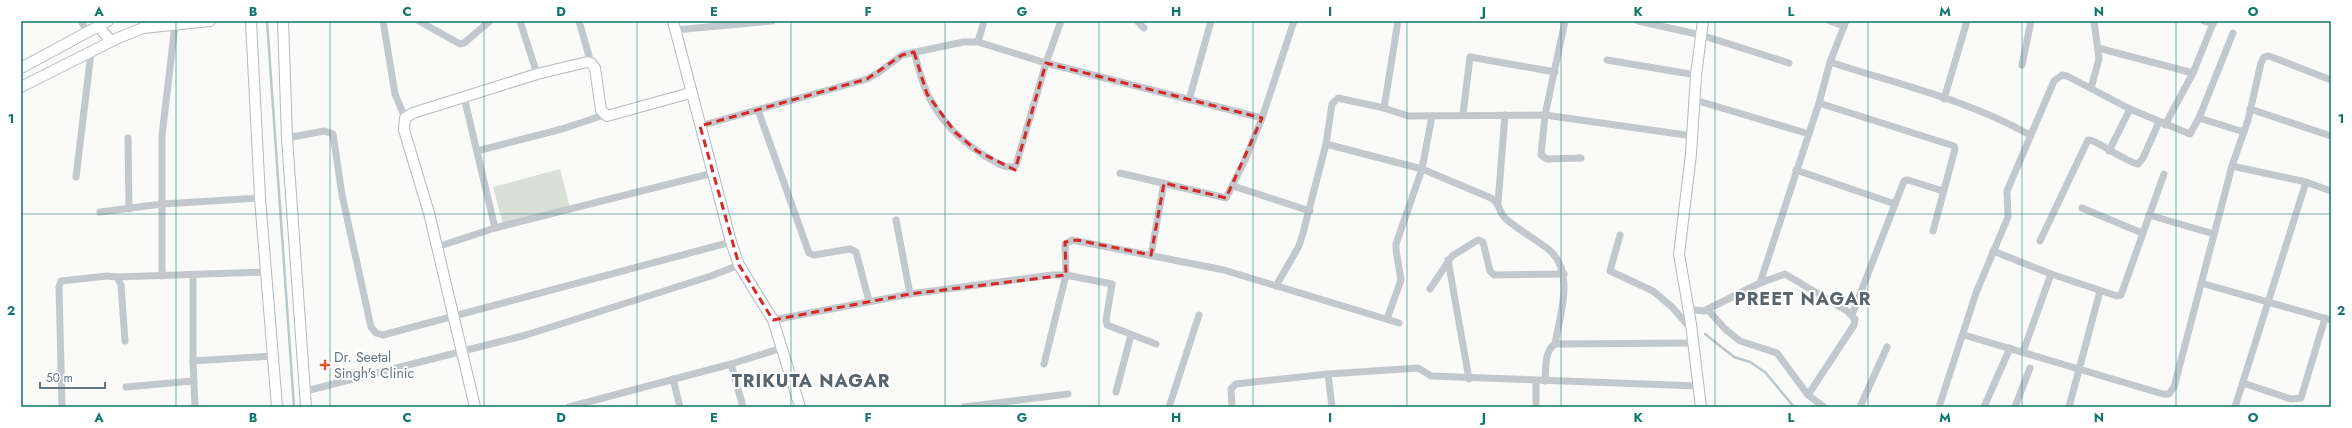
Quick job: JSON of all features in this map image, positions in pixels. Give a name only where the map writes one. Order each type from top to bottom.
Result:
[{"type":"street","points":[[82,21],[87,32]]},
{"type":"street","points":[[21,87],[91,53],[111,41],[143,28],[210,21]]},
{"type":"street","points":[[251,21],[260,198],[277,407]]},
{"type":"street","points":[[283,21],[286,138],[306,407]]},
{"type":"street","points":[[383,21],[395,94],[405,118]]},
{"type":"street","points":[[419,21],[460,44],[464,43],[490,21]]},
{"type":"street","points":[[520,21],[537,74]]},
{"type":"street","points":[[580,21],[591,63],[595,68],[601,110],[604,115]]},
{"type":"street","points":[[772,21],[674,26],[690,93],[731,242],[740,265],[773,320],[800,407]]},
{"type":"street","points":[[978,42],[984,21]]},
{"type":"street","points":[[914,52],[927,94],[943,118],[967,144],[1009,168],[1016,164],[1046,63],[1061,21]]},
{"type":"street","points":[[1137,21],[1144,28]]},
{"type":"street","points":[[1189,100],[1211,21]]},
{"type":"street","points":[[1120,173],[1226,198],[1233,186],[1262,118],[1294,21]]},
{"type":"street","points":[[1384,108],[1398,21]]},
{"type":"street","points":[[1565,21],[1545,115],[1540,150],[1543,158],[1581,158]]},
{"type":"street","points":[[1638,21],[1701,35],[1790,63]]},
{"type":"street","points":[[1701,407],[1690,320],[1680,266],[1679,248],[1693,136],[1696,75],[1703,21]]},
{"type":"street","points":[[1760,283],[1819,102],[1830,62],[1845,24],[1830,21]]},
{"type":"street","points":[[1944,99],[1967,21]]},
{"type":"street","points":[[2022,65],[2031,21]]},
{"type":"street","points":[[2091,88],[2097,68],[2098,48],[2094,21]]},
{"type":"street","points":[[2040,241],[2088,140],[2093,140],[2109,151],[2134,163],[2141,162],[2192,73],[2213,23],[2204,21]]},
{"type":"street","points":[[21,68],[103,23],[111,41]]},
{"type":"street","points":[[162,276],[163,115],[175,25]]},
{"type":"street","points":[[1939,407],[1976,294],[2008,217],[2008,191],[2030,135],[2058,76],[2067,76],[2130,109],[2190,134],[2199,118],[2233,33]]},
{"type":"street","points":[[700,126],[867,79],[878,73],[902,55],[963,42],[978,42],[1046,63],[1262,118]]},
{"type":"street","points":[[2098,48],[2192,73]]},
{"type":"street","points":[[76,177],[91,53]]},
{"type":"street","points":[[1463,114],[1470,57],[1555,72]]},
{"type":"street","points":[[1964,334],[2080,370],[2169,394],[2174,387],[2232,166],[2244,132],[2261,63],[2264,57],[2274,58],[2331,80]]},
{"type":"street","points":[[1607,60],[1696,75]]},
{"type":"street","points":[[1830,62],[1987,112],[2030,135]]},
{"type":"street","points":[[475,407],[452,316],[429,213],[404,130],[403,122],[405,118],[412,113],[537,74],[582,63],[591,63]]},
{"type":"street","points":[[477,151],[569,127],[604,115],[609,116],[690,93]]},
{"type":"street","points":[[464,97],[495,228]]},
{"type":"street","points":[[1276,286],[1299,246],[1310,211],[1326,144],[1334,100],[1343,99],[1384,108],[1408,116],[1463,114],[1545,115],[1693,136]]},
{"type":"street","points":[[1694,100],[1808,134]]},
{"type":"street","points":[[1819,102],[1952,145],[1955,149],[1933,231]]},
{"type":"street","points":[[2109,151],[2130,109]]},
{"type":"street","points":[[2250,109],[2331,136]]},
{"type":"street","points":[[758,110],[809,253],[814,255],[850,249],[856,252],[869,301]]},
{"type":"street","points":[[1498,203],[1505,115]]},
{"type":"street","points":[[1387,319],[1401,280],[1396,244],[1422,169],[1432,116]]},
{"type":"street","points":[[2199,118],[2244,132]]},
{"type":"street","points":[[286,138],[324,131],[333,134],[342,196],[371,327],[373,331],[383,335],[731,242]]},
{"type":"street","points":[[128,138],[129,209]]},
{"type":"street","points":[[1326,144],[1422,169],[1491,198],[1498,203],[1506,219],[1556,256],[1561,263],[1564,274],[1554,344]]},
{"type":"street","points":[[2232,166],[2306,182],[2331,191]]},
{"type":"street","points":[[1796,170],[1895,204]]},
{"type":"street","points":[[437,247],[495,228],[713,173]]},
{"type":"street","points":[[1993,251],[2051,274],[2100,291],[2117,296],[2121,295],[2164,174]]},
{"type":"street","points":[[1852,315],[1904,182],[1908,180],[1943,191]]},
{"type":"street","points":[[2235,407],[2306,182]]},
{"type":"street","points":[[1151,255],[1164,183]]},
{"type":"street","points":[[1233,186],[1310,211]]},
{"type":"street","points":[[100,212],[162,204],[260,198]]},
{"type":"street","points":[[2082,208],[2142,233]]},
{"type":"street","points":[[2149,215],[2214,234]]},
{"type":"street","points":[[896,220],[910,294]]},
{"type":"street","points":[[1620,234],[1610,271],[1654,291],[1690,320]]},
{"type":"street","points":[[1044,364],[1066,275],[1064,252],[1065,244],[1068,241],[1077,240],[1224,270],[1399,323]]},
{"type":"street","points":[[1430,289],[1448,260],[1456,252],[1478,240],[1483,242],[1490,271],[1494,275],[1564,274]]},
{"type":"street","points":[[1448,260],[1469,379]]},
{"type":"street","points":[[306,391],[526,335],[711,276],[740,265]]},
{"type":"street","points":[[62,407],[59,284],[65,279],[107,276],[193,276],[266,272]]},
{"type":"street","points":[[2023,352],[2051,274]]},
{"type":"street","points":[[773,320],[910,294],[1066,275],[1112,284],[1106,322],[1110,328],[1156,344]]},
{"type":"street","points":[[193,276],[193,361],[195,407]]},
{"type":"street","points":[[1690,320],[1698,312],[1708,310],[1760,283],[1779,276],[1790,276],[1852,315],[1855,319],[1854,325],[1808,395]]},
{"type":"street","points":[[117,277],[121,285],[125,341]]},
{"type":"street","points":[[2201,283],[2328,319],[2301,398],[2291,399],[2243,383]]},
{"type":"street","points":[[2068,407],[2080,370],[2100,291]]},
{"type":"street","points":[[1708,310],[1726,330],[1740,341],[1777,353],[1808,395],[1824,407]]},
{"type":"street","points":[[1169,407],[1200,315]]},
{"type":"street","points":[[1116,392],[1131,335]]},
{"type":"street","points":[[1545,381],[1548,352],[1549,348],[1554,344],[1693,343]]},
{"type":"street","points":[[569,407],[731,364],[782,348]]},
{"type":"street","points":[[1860,407],[1887,348]]},
{"type":"street","points":[[1984,407],[2010,348]]},
{"type":"street","points":[[193,361],[272,356]]},
{"type":"street","points":[[731,364],[743,407]]},
{"type":"street","points":[[1232,407],[1231,389],[1236,384],[1328,374],[1418,368],[1431,376],[1469,379],[1698,386]]},
{"type":"street","points":[[2015,407],[2030,368]]},
{"type":"street","points":[[1328,374],[1332,407]]},
{"type":"street","points":[[673,379],[680,407]]},
{"type":"street","points":[[126,387],[194,381]]},
{"type":"street","points":[[1536,381],[1536,407]]},
{"type":"street","points":[[964,407],[1068,394]]},
{"type":"highlighted area","points":[[914,52],[927,94],[955,132],[977,151],[1015,170],[1046,63],[1262,118],[1226,198],[1164,183],[1151,255],[1077,240],[1065,242],[1066,275],[910,294],[773,320],[739,265],[700,126],[867,79],[902,55]]},
{"type":"shaded area","points":[[560,169],[570,208],[503,225],[493,187]]},
{"type":"waterway","points":[[267,21],[294,407]]},
{"type":"waterway","points":[[1705,334],[1734,357],[1750,362],[1765,372],[1794,407]]},
{"type":"place","name":"Dr. Seetal Singh's Clinic","points":[[325,365]]},
{"type":"district","name":"PREET NAGAR","points":[[1803,299]]},
{"type":"district","name":"TRIKUTA NAGAR","points":[[811,381]]}]
